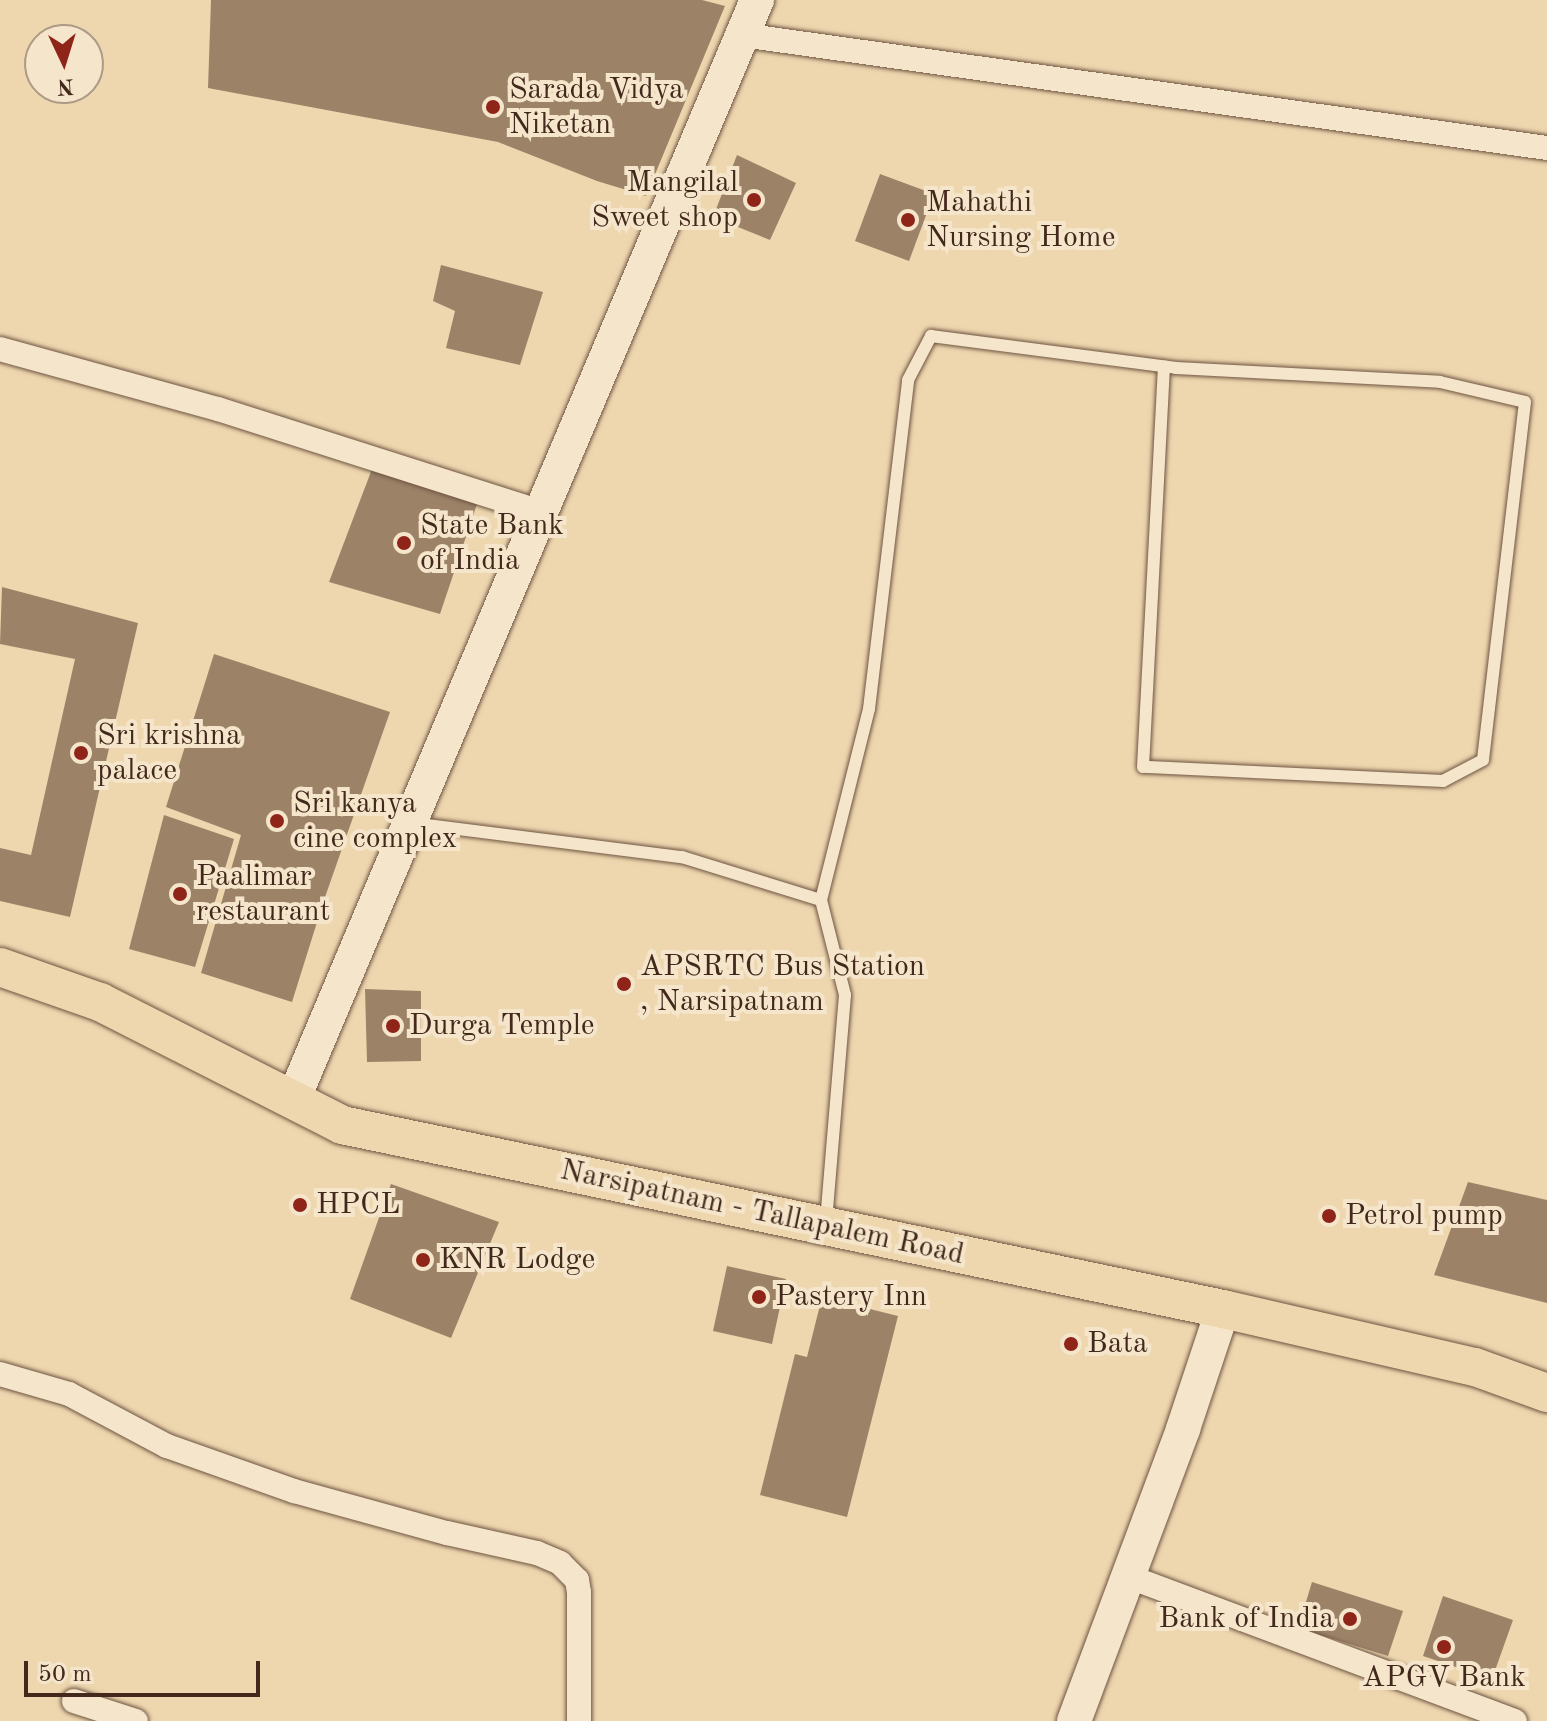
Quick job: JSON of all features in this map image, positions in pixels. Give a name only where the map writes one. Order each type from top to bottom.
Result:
[{"type":"main road","points":[[293,1100],[757,0]]},
{"type":"main road","name":"Narsipatnam - Tallapalem Road","points":[[0,967],[100,1002],[342,1125],[1223,1309],[1475,1367],[1547,1393]]},
{"type":"main road","points":[[1074,1721],[1183,1429],[1223,1309]]},
{"type":"street","points":[[742,35],[1547,148]]},
{"type":"street","points":[[0,349],[218,409],[541,512]]},
{"type":"street","points":[[0,1374],[69,1394],[167,1446],[294,1491],[447,1533],[537,1553],[560,1563],[577,1580],[579,1592],[579,1721]]},
{"type":"street","points":[[1127,1576],[1515,1721]]},
{"type":"street","points":[[74,1701],[136,1721]]},
{"type":"lane","points":[[826,1227],[845,995],[821,900],[869,709],[908,380],[931,336],[1164,367],[1440,382],[1525,402],[1483,760],[1443,781],[1143,767],[1164,367]]},
{"type":"lane","points":[[410,823],[682,857],[821,900]]},
{"type":"building","name":"Sarada Vidya Niketan","points":[[211,0],[702,0],[725,6],[646,196],[597,181],[498,142],[208,88]]},
{"type":"building","name":"Mangilal Sweet shop","points":[[737,155],[796,183],[770,240],[713,217]]},
{"type":"building","points":[[880,174],[934,194],[909,261],[855,241]]},
{"type":"building","points":[[441,265],[543,292],[520,365],[446,348],[455,311],[433,301]]},
{"type":"building","name":"State Bank of India","points":[[372,469],[477,504],[440,614],[329,582]]},
{"type":"building","name":"Sri krishna palace","points":[[2,587],[138,623],[70,917],[0,901],[0,848],[31,855],[75,659],[0,644]]},
{"type":"building","name":"Sri kanya cine complex","points":[[214,654],[390,712],[292,1002],[201,973],[241,835],[166,807]]},
{"type":"building","name":"Paalimar restaurant","points":[[164,815],[234,839],[195,967],[129,949]]},
{"type":"building","name":"Durga Temple","points":[[365,989],[421,991],[421,1061],[367,1062]]},
{"type":"building","points":[[1468,1182],[1547,1200],[1547,1303],[1434,1275]]},
{"type":"building","name":"KNR Lodge","points":[[391,1184],[499,1222],[451,1338],[350,1299]]},
{"type":"building","points":[[727,1266],[786,1279],[772,1344],[713,1331]]},
{"type":"building","points":[[822,1297],[898,1316],[847,1517],[760,1495],[795,1354],[807,1357]]},
{"type":"building","name":"Bank of India","points":[[1312,1582],[1403,1611],[1388,1656],[1298,1628]]},
{"type":"building","points":[[1443,1596],[1513,1620],[1492,1679],[1423,1656]]},
{"type":"place","name":"Sarada Vidya Niketan","points":[[493,107]]},
{"type":"place","name":"Mangilal Sweet shop","points":[[754,200]]},
{"type":"place","name":"Mahathi Nursing Home","points":[[908,220]]},
{"type":"place","name":"State Bank of India","points":[[404,543]]},
{"type":"place","name":"Sri krishna palace","points":[[81,753]]},
{"type":"place","name":"Sri kanya cine complex","points":[[277,821]]},
{"type":"place","name":"Paalimar restaurant","points":[[180,894]]},
{"type":"place","name":"APSRTC Bus Station , Narsipatnam","points":[[624,984]]},
{"type":"place","name":"Durga Temple","points":[[393,1026]]},
{"type":"place","name":"HPCL","points":[[300,1205]]},
{"type":"place","name":"Petrol pump","points":[[1329,1216]]},
{"type":"place","name":"KNR Lodge","points":[[423,1260]]},
{"type":"place","name":"Pastery Inn","points":[[759,1297]]},
{"type":"place","name":"Bata","points":[[1071,1344]]},
{"type":"place","name":"Bank of India","points":[[1350,1619]]},
{"type":"place","name":"APGV Bank","points":[[1444,1647]]}]
